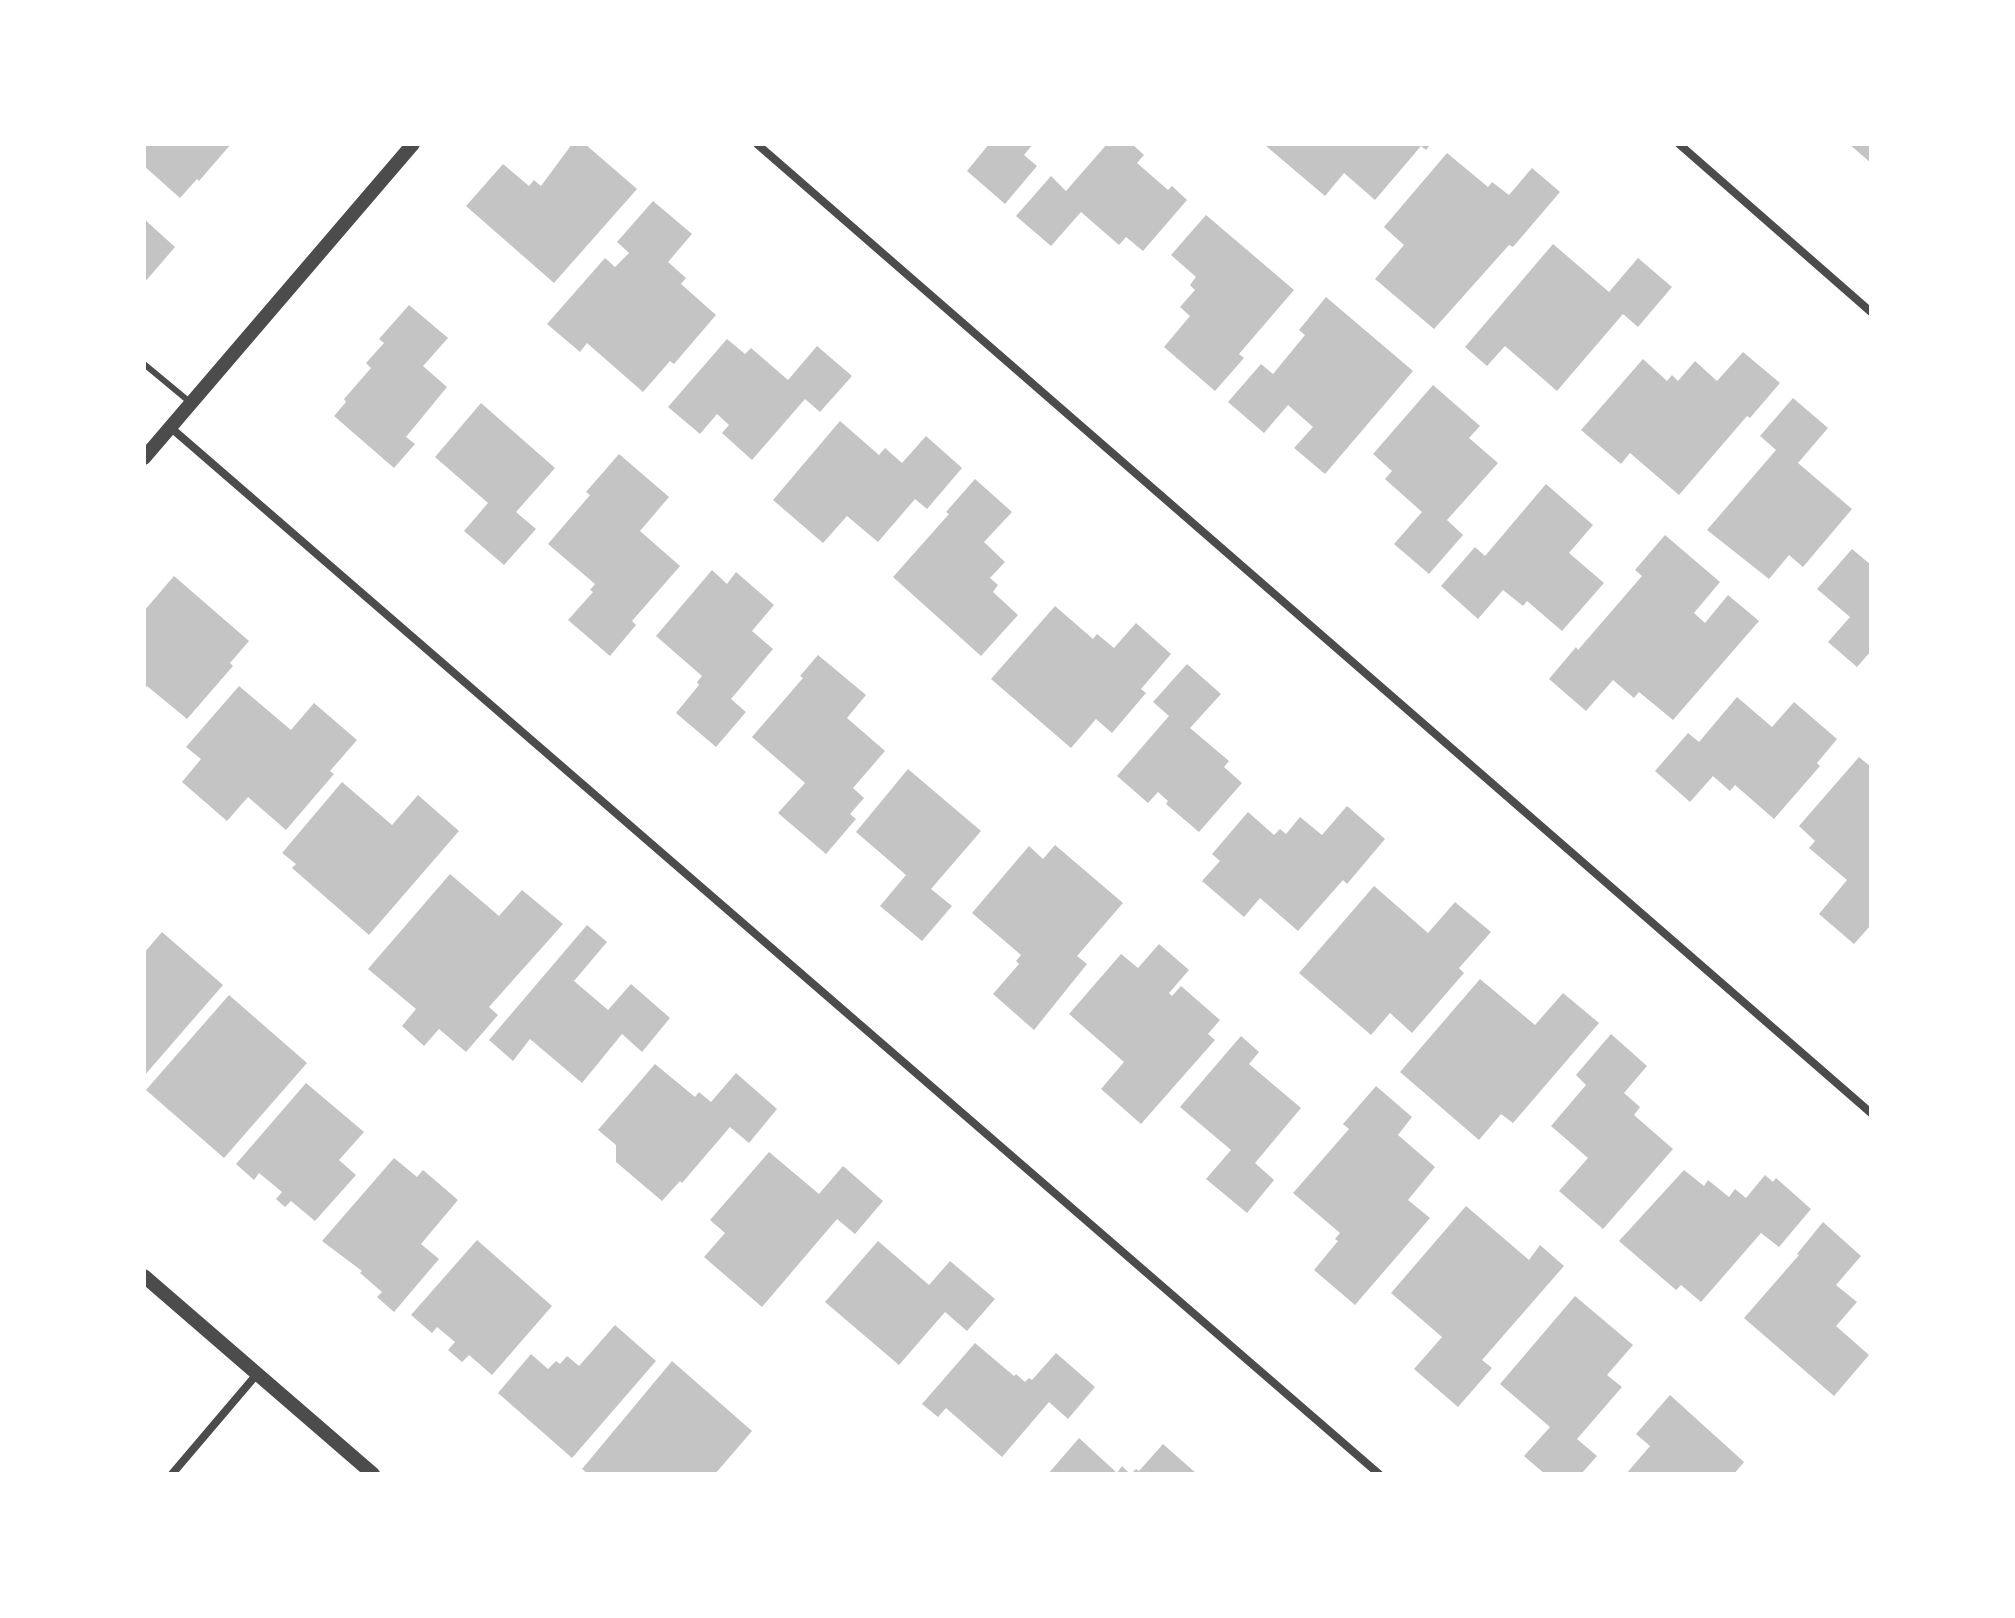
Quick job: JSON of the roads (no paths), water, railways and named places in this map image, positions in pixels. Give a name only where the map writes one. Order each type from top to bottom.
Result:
[{"type":"street","points":[[144,458],[413,144]]},
{"type":"street","points":[[757,144],[1871,1113]]},
{"type":"street","points":[[1679,144],[1871,312]]},
{"type":"street","points":[[170,427],[1379,1474]]},
{"type":"street","points":[[144,1276],[373,1474]]},
{"type":"street","points":[[172,1474],[257,1374]]},
{"type":"lane","points":[[144,364],[191,403]]}]
